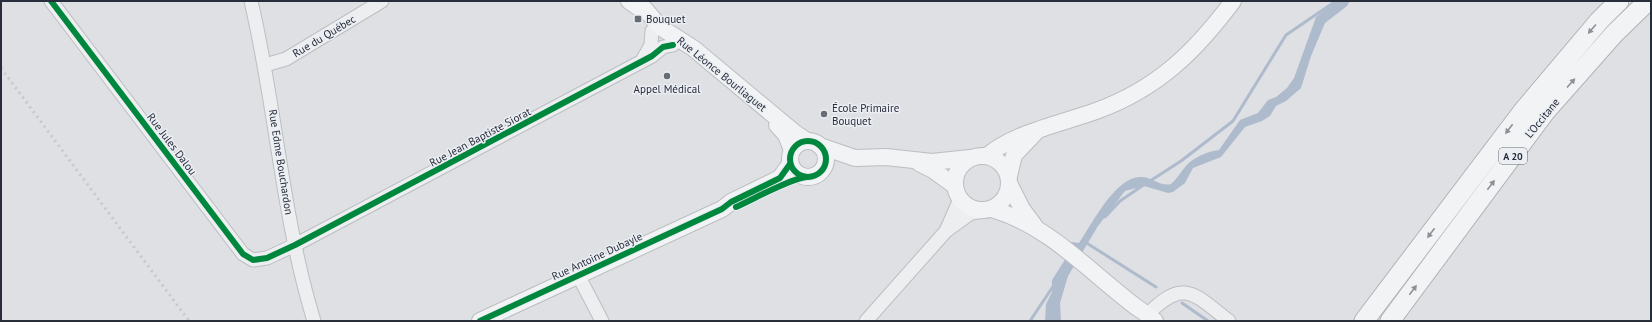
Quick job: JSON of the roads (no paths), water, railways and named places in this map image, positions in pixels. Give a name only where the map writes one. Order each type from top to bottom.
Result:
[{"type":"highway","name":"L'Occitane","points":[[1364,321],[1523,111],[1599,21],[1620,1]]},
{"type":"highway","name":"L'Occitane","points":[[1390,321],[1545,112],[1614,34],[1648,1]]},
{"type":"main road","points":[[1037,227],[1008,214],[971,208],[957,192],[958,170],[970,158],[987,156],[1004,143],[1098,111],[1132,96],[1158,80],[1181,62],[1214,27],[1233,1]]},
{"type":"main road","name":"Rue Léonce Bourliaguet","points":[[634,4],[652,31],[710,69],[779,126],[786,135],[791,157]]},
{"type":"main road","name":"Rue Léonce Bourliaguet","points":[[634,4],[645,9],[660,27],[684,42],[710,69]]},
{"type":"main road","name":"Rue Léonce Bourliaguet","points":[[748,100],[795,133],[814,144]]},
{"type":"main road","points":[[989,210],[1004,199],[1014,155],[1036,132]]},
{"type":"main road","points":[[791,157],[797,173],[814,174],[824,167],[825,156],[814,144]]},
{"type":"main road","name":"Rue Antoine Dubayle","points":[[480,321],[722,209],[731,202],[780,178],[796,145],[814,144],[848,160]]},
{"type":"main road","points":[[987,156],[1001,163],[1022,210],[1037,227],[1151,318]]},
{"type":"main road","name":"Rue Antoine Dubayle","points":[[722,209],[736,208],[784,185],[795,178],[814,174],[848,160],[886,157],[932,162],[970,158]]},
{"type":"main road","name":"Rue Antoine Dubayle","points":[[914,160],[933,170],[957,192]]},
{"type":"street","name":"Rue Jules Dalou","points":[[51,1],[243,254],[253,260],[267,258],[295,245]]},
{"type":"street","name":"Rue Edme Bouchardon","points":[[251,1],[265,65],[292,237],[314,321]]},
{"type":"street","name":"Rue du Québec","points":[[265,65],[286,59],[382,1]]},
{"type":"street","points":[[642,61],[650,45],[652,31]]},
{"type":"street","name":"Rue Jean Baptiste Siorat","points":[[295,245],[652,56],[663,47],[673,45]]},
{"type":"street","points":[[946,231],[957,192]]},
{"type":"street","points":[[866,321],[946,231],[971,213],[989,210]]},
{"type":"street","points":[[578,275],[602,321]]},
{"type":"street","points":[[1151,318],[1169,295],[1185,292],[1199,297],[1229,321]]},
{"type":"water","points":[[1337,1],[1350,1],[1347,6],[1325,23],[1311,56],[1301,88],[1286,101],[1276,106],[1270,116],[1262,121],[1245,127],[1221,157],[1193,168],[1185,183],[1173,192],[1168,193],[1144,186],[1125,191],[1098,226],[1068,276],[1060,303],[1061,321],[1045,321],[1046,304],[1052,292],[1052,280],[1068,255],[1071,242],[1079,243],[1098,213],[1114,192],[1132,178],[1146,177],[1167,185],[1171,184],[1185,167],[1196,158],[1205,153],[1219,150],[1240,120],[1258,113],[1268,100],[1276,97],[1287,88],[1294,78],[1316,17]]},
{"type":"waterway","points":[[1150,181],[1181,161],[1233,121],[1286,35],[1336,1]]},
{"type":"waterway","points":[[1105,217],[1120,201],[1145,184]]},
{"type":"waterway","points":[[1085,242],[1156,287]]},
{"type":"waterway","points":[[1030,321],[1054,285]]},
{"type":"waterway","points":[[1182,303],[1208,321]]},
{"type":"railway","points":[[1,68],[189,321]]},
{"type":"place","name":"Bouquet","points":[[638,19]]},
{"type":"place","name":"Appel Médical","points":[[667,76]]},
{"type":"place","name":"École Primaire Bouquet","points":[[824,114]]}]
